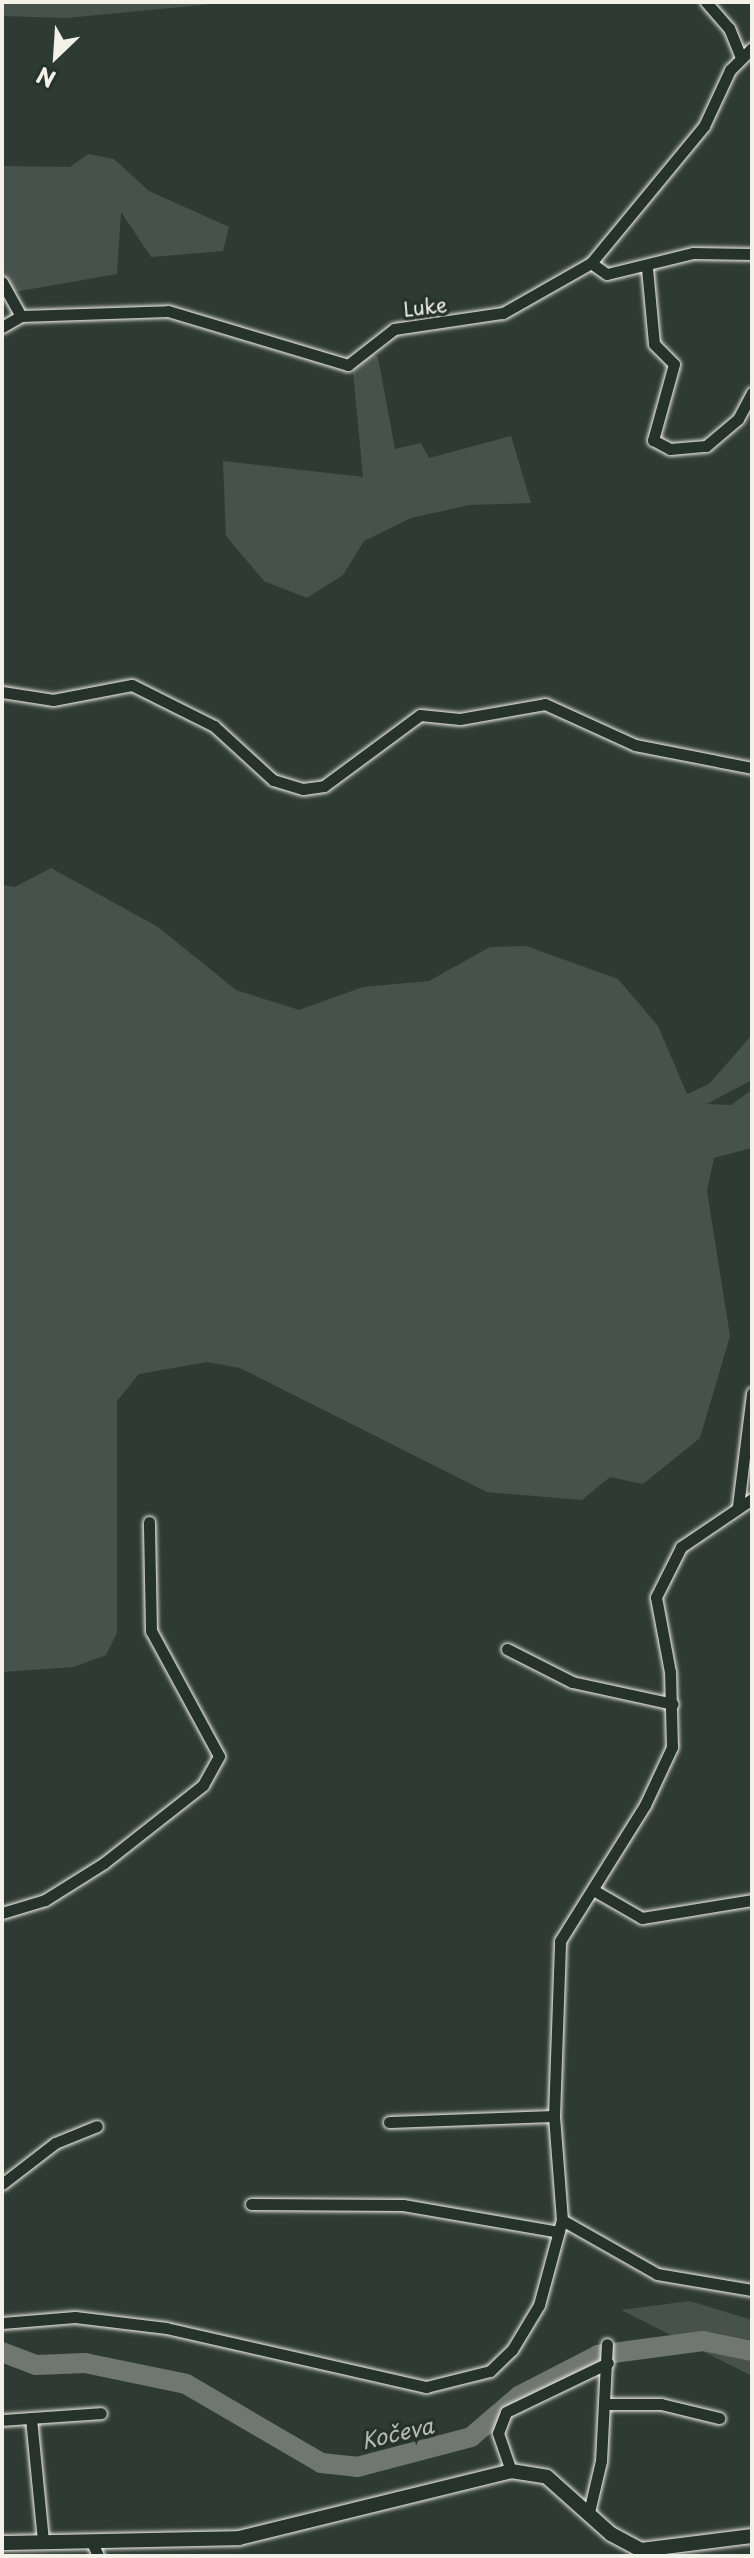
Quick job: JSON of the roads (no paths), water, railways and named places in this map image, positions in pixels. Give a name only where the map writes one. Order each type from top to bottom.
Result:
[{"type":"main road","points":[[2,2543],[239,2538],[511,2471],[547,2477],[641,2550],[752,2536]]},
{"type":"street","points":[[706,2],[729,28],[741,58]]},
{"type":"street","name":"Luke","points":[[2,327],[21,316],[168,311],[348,365],[394,329],[487,318],[591,263],[704,126],[741,58],[752,48]]},
{"type":"street","points":[[591,263],[607,274],[647,268],[693,253],[752,254]]},
{"type":"street","points":[[647,268],[654,344],[674,364],[653,440],[670,449],[706,446],[738,419],[752,393]]},
{"type":"street","points":[[2,282],[21,316]]},
{"type":"street","points":[[2,692],[53,700],[132,685],[214,726],[273,780],[303,789],[324,786],[420,715],[460,719],[545,704],[635,745],[752,768]]},
{"type":"street","points":[[738,1506],[752,1393]]},
{"type":"street","points":[[2,2323],[110,2319],[403,2384],[458,2382],[490,2371],[512,2350],[539,2305],[562,2220],[554,2116],[560,1941],[595,1891],[660,1776],[672,1747],[673,1704],[656,1597],[681,1547],[752,1499]]},
{"type":"street","points":[[2,1913],[45,1900],[104,1863],[203,1785],[219,1756],[151,1631],[149,1522]]},
{"type":"street","points":[[507,1649],[572,1682],[673,1704]]},
{"type":"street","points":[[595,1891],[642,1918],[752,1900]]},
{"type":"street","points":[[389,2122],[554,2116]]},
{"type":"street","points":[[2,2184],[55,2143],[97,2126]]},
{"type":"street","points":[[251,2204],[415,2206],[559,2232]]},
{"type":"street","points":[[562,2220],[657,2274],[752,2290]]},
{"type":"street","points":[[589,2512],[607,2404],[607,2344]]},
{"type":"street","points":[[511,2471],[498,2433],[506,2412],[608,2361]]},
{"type":"street","points":[[607,2404],[661,2404],[719,2418]]},
{"type":"street","points":[[2,2420],[101,2413]]},
{"type":"street","points":[[31,2418],[43,2540]]},
{"type":"street","points":[[91,2540],[98,2556]]},
{"type":"waterway","name":"Kočeva","points":[[2,2352],[36,2365],[85,2363],[186,2384],[321,2463],[357,2467],[471,2437],[519,2396],[598,2355],[703,2341],[752,2351]]}]
